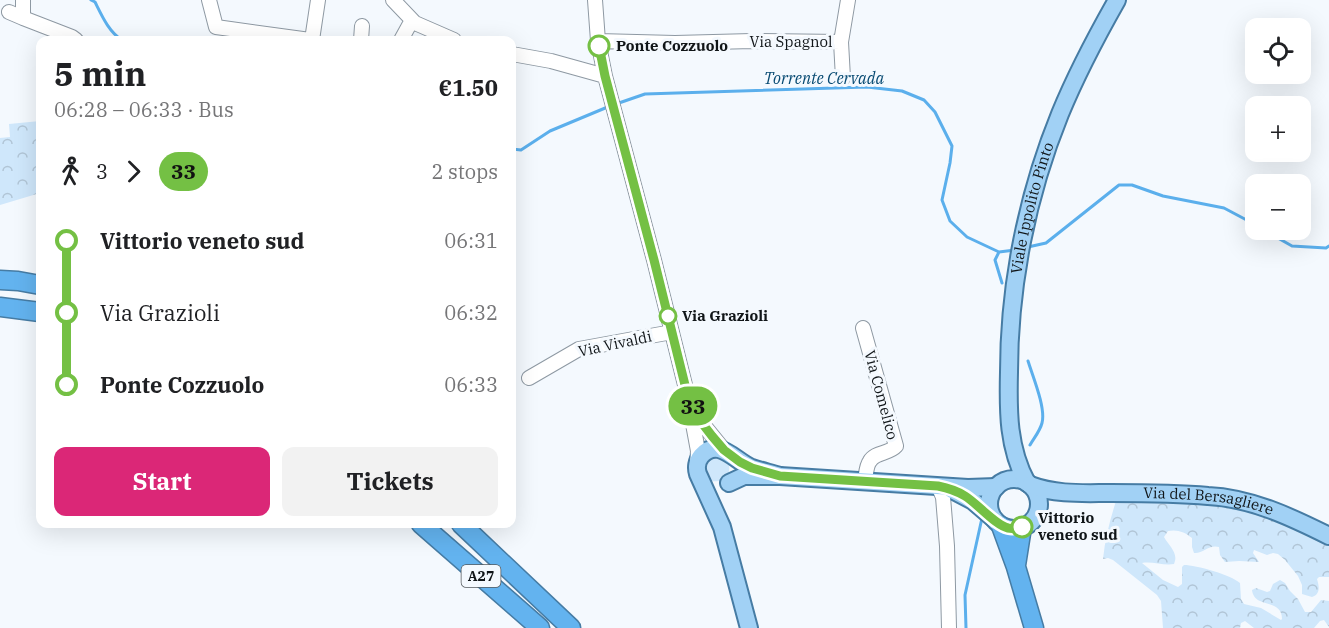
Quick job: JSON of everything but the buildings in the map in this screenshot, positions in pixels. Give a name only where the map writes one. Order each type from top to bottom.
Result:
[{"type":"highway","points":[[0,280],[36,284]]},
{"type":"highway","points":[[0,307],[36,312]]},
{"type":"highway","points":[[998,523],[1016,567],[1034,628]]},
{"type":"highway","points":[[1016,567],[1028,523]]},
{"type":"highway","name":"A27","points":[[426,528],[540,628]]},
{"type":"highway","name":"A27","points":[[465,528],[571,628]]},
{"type":"main road","name":"Viale Ippolito Pinto","points":[[1028,484],[1017,463],[1010,432],[1009,353],[1015,284],[1023,237],[1040,170],[1060,115],[1089,52],[1117,0]]},
{"type":"main road","name":"Viale Ippolito Pinto","points":[[998,486],[1005,466],[1010,432]]},
{"type":"main road","points":[[749,628],[722,527],[699,474],[698,460],[706,451],[718,448],[752,468],[780,476]]},
{"type":"main road","points":[[722,527],[720,502],[736,467],[728,453]]},
{"type":"main road","points":[[699,474],[711,487],[716,488],[744,476],[780,476],[865,481],[968,488],[998,486],[1009,480],[1017,480],[1034,489],[1039,503],[1038,510],[1028,523],[1015,529],[1008,528],[998,523],[964,495],[938,486]]},
{"type":"main road","name":"Via del Bersagliere","points":[[1028,484],[1049,492],[1221,497],[1267,508],[1329,536]]},
{"type":"main road","points":[[998,486],[990,498],[989,506],[990,512],[998,523]]},
{"type":"main road","name":"Via del Bersagliere","points":[[1028,523],[1060,501],[1081,494]]},
{"type":"street","points":[[23,0],[23,18]]},
{"type":"street","points":[[209,0],[216,27],[282,36]]},
{"type":"street","points":[[312,36],[318,0]]},
{"type":"street","points":[[393,0],[412,20],[446,36]]},
{"type":"street","points":[[595,0],[598,41],[605,76],[688,397],[698,451],[699,474]]},
{"type":"street","points":[[843,78],[841,42],[848,0]]},
{"type":"street","points":[[9,12],[69,36]]},
{"type":"street","points":[[403,36],[412,20]]},
{"type":"street","points":[[361,36],[362,26]]},
{"type":"street","name":"Via Spagnol","points":[[598,41],[841,42]]},
{"type":"street","points":[[516,55],[551,61],[605,76]]},
{"type":"street","name":"Via Comelico","points":[[863,328],[896,446],[893,450],[873,457],[869,462],[865,481]]},
{"type":"street","name":"Via Vivaldi","points":[[529,378],[579,349],[672,332]]},
{"type":"street","points":[[688,397],[702,423],[728,453]]},
{"type":"street","points":[[938,486],[943,497],[949,628]]},
{"type":"green space","points":[[36,121],[36,194],[0,205],[0,138],[10,137],[9,124]]},
{"type":"green space","points":[[713,455],[728,462],[728,475],[722,480],[708,480],[703,464]]},
{"type":"green space","points":[[1116,501],[1208,501],[1264,514],[1329,543],[1329,577],[1317,579],[1318,592],[1312,597],[1302,594],[1302,585],[1298,576],[1278,554],[1267,555],[1254,550],[1253,553],[1259,562],[1225,562],[1220,555],[1219,547],[1215,546],[1194,553],[1192,538],[1178,531],[1168,531],[1164,537],[1174,553],[1174,564],[1142,563],[1163,580],[1178,587],[1182,584],[1184,565],[1229,577],[1240,583],[1241,599],[1244,604],[1261,608],[1281,620],[1278,608],[1258,600],[1252,590],[1256,588],[1270,591],[1273,584],[1280,580],[1298,599],[1305,612],[1311,612],[1321,600],[1329,601],[1329,627],[1324,620],[1314,628],[1254,628],[1245,621],[1241,623],[1240,628],[1163,628],[1161,601],[1157,595],[1113,560],[1103,559]]},
{"type":"waterway","name":"Torrente Cervada","points":[[91,0],[95,2],[116,36]]},
{"type":"waterway","name":"Torrente Cervada","points":[[616,104],[645,94],[867,87],[902,91],[924,100],[935,112],[952,146],[942,200],[950,221],[967,237],[999,252],[1015,250]]},
{"type":"waterway","name":"Torrente Cervada","points":[[516,149],[521,150],[550,131],[610,106]]},
{"type":"waterway","name":"Torrente Cervada","points":[[1028,247],[1046,243],[1119,185],[1132,185],[1163,196],[1224,208],[1245,219]]},
{"type":"waterway","name":"Torrente Cervada","points":[[1282,240],[1292,246],[1326,248],[1329,246]]},
{"type":"waterway","points":[[999,252],[995,260],[1002,283]]},
{"type":"waterway","points":[[1028,361],[1043,417],[1040,429],[1030,445]]},
{"type":"waterway","points":[[966,628],[965,595],[982,518]]},
{"type":"bus line","name":"33","points":[[599,46],[688,397],[702,423],[724,450],[752,468],[780,476],[938,486],[964,495],[1001,525],[1015,529],[1022,527]]},
{"type":"place","name":"Ponte Cozzuolo","points":[[599,46]]},
{"type":"place","name":"Via Grazioli","points":[[668,316]]},
{"type":"place","name":"Vittorio veneto sud","points":[[1022,527]]}]
